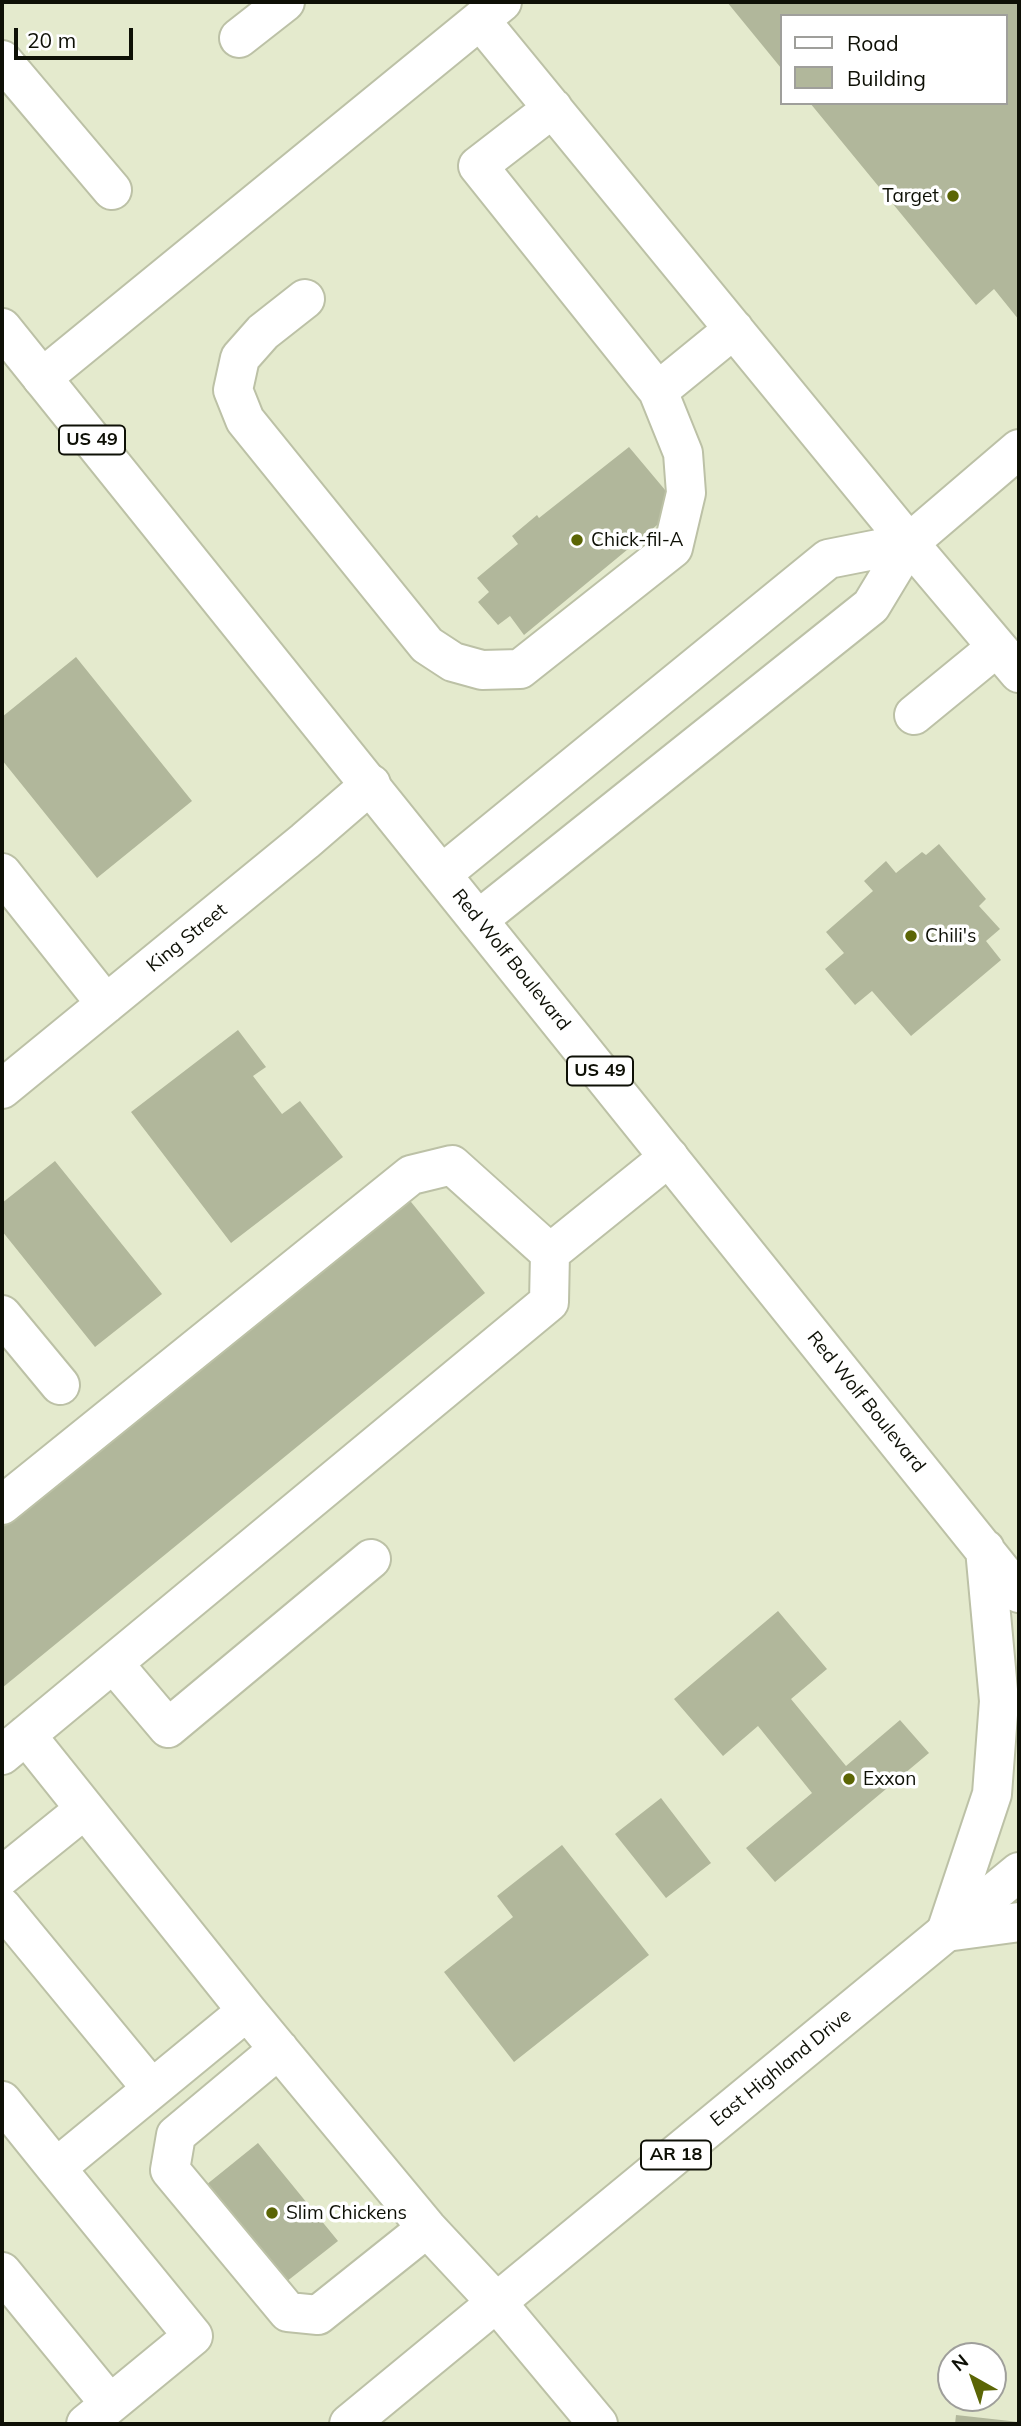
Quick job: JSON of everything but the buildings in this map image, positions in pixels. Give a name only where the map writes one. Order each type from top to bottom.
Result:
[{"type":"main road","points":[[239,38],[285,2]]},
{"type":"main road","points":[[42,378],[491,11],[553,108],[1008,660],[914,715]]},
{"type":"main road","points":[[2,60],[112,190]]},
{"type":"main road","points":[[305,299],[263,332],[240,358],[233,390],[245,420],[427,645],[453,662],[482,670],[520,670],[673,548],[685,493],[683,453],[657,391],[478,166],[553,108]]},
{"type":"main road","points":[[657,391],[734,329]]},
{"type":"main road","name":"Red Wolf Boulevard","points":[[4,338],[42,378],[371,784],[1019,1592]]},
{"type":"main road","points":[[478,920],[871,606],[909,543],[1019,449]]},
{"type":"main road","points":[[442,874],[828,559],[909,543]]},
{"type":"main road","name":"King Street","points":[[2,1089],[371,784]]},
{"type":"main road","points":[[2,873],[106,1004]]},
{"type":"main road","points":[[550,1253],[669,1157]]},
{"type":"main road","points":[[2,1505],[411,1175],[452,1166],[550,1253],[549,1302],[14,1745],[85,1809],[247,2011],[427,2228],[496,2303],[598,2424]]},
{"type":"main road","points":[[2,1315],[60,1385]]},
{"type":"main road","points":[[985,1549],[1019,1567]]},
{"type":"main road","points":[[985,1549],[999,1701],[992,1794],[946,1932],[1019,1922]]},
{"type":"main road","points":[[113,1663],[169,1728],[371,1559]]},
{"type":"main road","points":[[2,1876],[85,1809]]},
{"type":"main road","name":"East Highland Drive","points":[[349,2424],[1019,1872]]},
{"type":"main road","points":[[2,1907],[152,2089]]},
{"type":"main road","points":[[56,2168],[247,2011]]},
{"type":"main road","points":[[279,2049],[176,2135],[170,2170],[288,2312],[318,2315],[427,2228]]},
{"type":"main road","points":[[2,2101],[193,2336],[98,2414],[2,2272]]},
{"type":"place","name":"Target","points":[[953,196]]},
{"type":"place","name":"Chick-fil-A","points":[[577,540]]},
{"type":"place","name":"Chili's","points":[[911,936]]},
{"type":"place","name":"Exxon","points":[[849,1779]]},
{"type":"place","name":"Slim Chickens","points":[[272,2213]]}]
